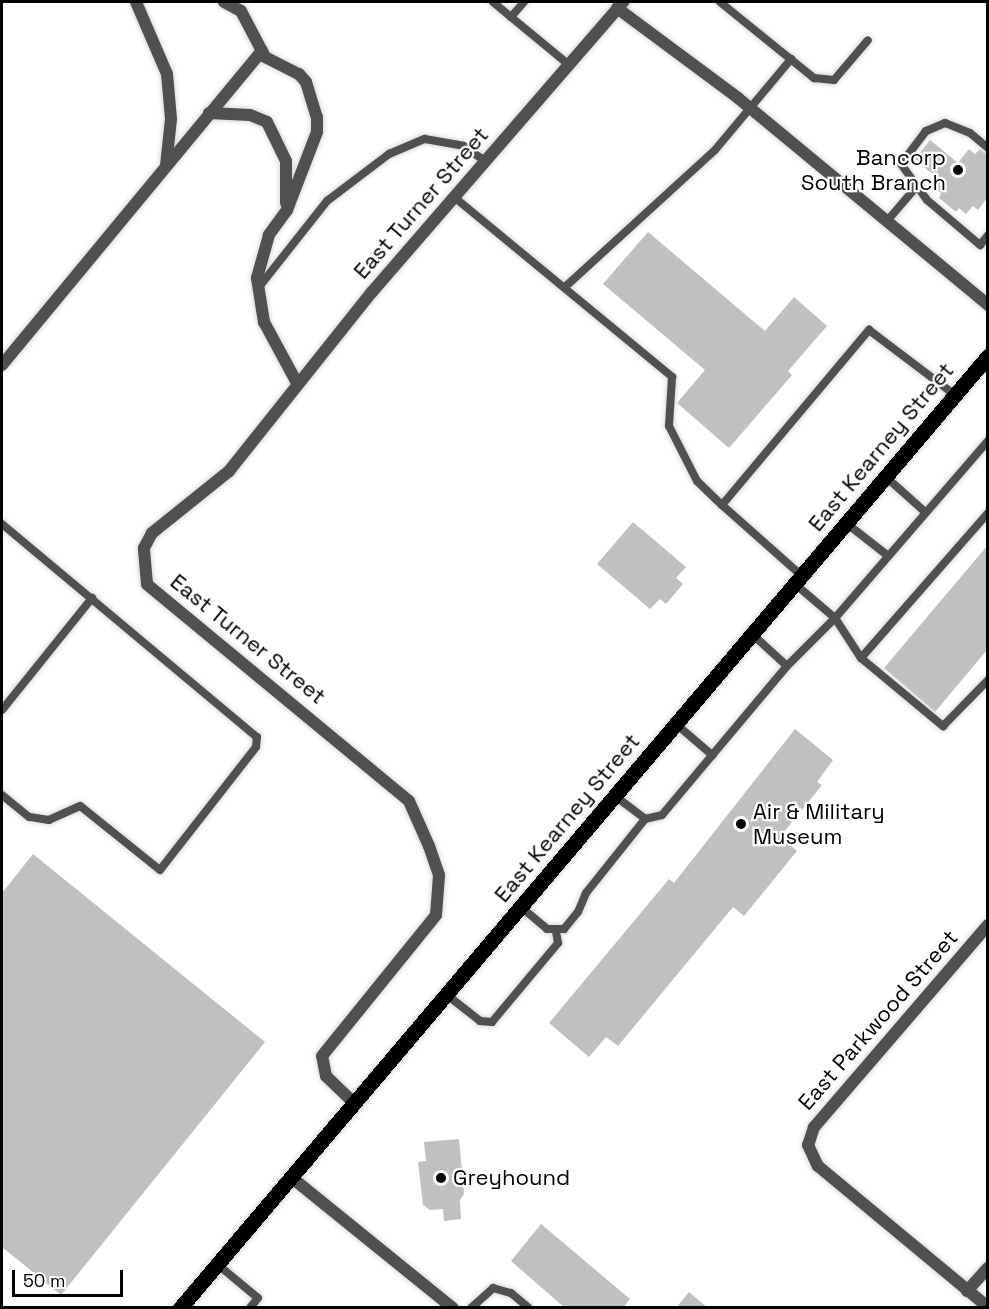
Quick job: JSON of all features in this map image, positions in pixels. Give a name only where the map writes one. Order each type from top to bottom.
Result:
[{"type":"main road","name":"East Kearney Street","points":[[180,1308],[955,395],[984,366]]},
{"type":"street","points":[[136,2],[167,74],[171,119],[166,166]]},
{"type":"street","points":[[224,2],[241,11],[265,57],[299,74],[306,82],[317,117],[317,132],[287,210],[269,235],[257,278],[264,322],[297,383]]},
{"type":"street","points":[[620,5],[752,109],[987,305]]},
{"type":"street","name":"East Turner Street","points":[[355,1104],[326,1076],[322,1056],[436,915],[439,875],[429,846],[409,801],[280,690],[147,584],[144,574],[144,548],[152,533],[228,471],[297,383],[620,5]]},
{"type":"street","points":[[2,366],[261,51]]},
{"type":"street","points":[[209,113],[250,115],[267,122],[286,161],[287,210]]},
{"type":"street","name":"East Parkwood Street","points":[[968,1291],[818,1166],[808,1145],[814,1127],[987,925]]},
{"type":"street","points":[[291,1177],[453,1308]]},
{"type":"street","points":[[987,1268],[968,1291],[987,1307]]},
{"type":"lane","points":[[493,2],[568,64]]},
{"type":"lane","points":[[511,17],[524,2]]},
{"type":"lane","points":[[720,2],[814,78],[834,80],[868,40]]},
{"type":"lane","points":[[565,287],[715,150],[752,109],[791,59]]},
{"type":"lane","points":[[987,148],[970,133],[945,123],[926,131],[901,164],[927,200],[980,245],[987,235]]},
{"type":"lane","points":[[259,287],[327,201],[389,154],[425,139],[463,146],[485,161]]},
{"type":"lane","points":[[887,221],[917,186]]},
{"type":"lane","points":[[454,197],[672,377],[669,426],[697,482],[835,618],[861,658],[943,726],[987,680]]},
{"type":"lane","points":[[722,505],[869,330],[955,395]]},
{"type":"lane","points":[[556,932],[564,929],[578,912],[585,893],[645,819],[662,815],[787,666],[835,618],[924,511],[986,447]]},
{"type":"lane","points":[[886,477],[924,511]]},
{"type":"lane","points":[[861,658],[987,513]]},
{"type":"lane","points":[[846,523],[887,555]]},
{"type":"lane","points":[[2,524],[251,728],[257,737],[256,747],[160,870],[80,806],[49,820],[28,817],[2,795]]},
{"type":"lane","points":[[2,710],[92,598]]},
{"type":"lane","points":[[752,634],[787,666]]},
{"type":"lane","points":[[676,724],[712,755]]},
{"type":"lane","points":[[615,796],[645,819]]},
{"type":"lane","points":[[447,995],[480,1021],[492,1023],[558,943],[556,932],[521,907]]},
{"type":"lane","points":[[217,1264],[258,1298],[250,1308]]},
{"type":"lane","points":[[471,1308],[493,1288],[511,1293],[529,1308]]},
{"type":"building","name":"Bancorp South Branch","points":[[930,140],[958,163],[969,149],[975,154],[980,149],[987,154],[987,198],[978,210],[973,206],[966,214],[959,208],[956,212],[939,198],[941,194],[933,182],[937,178],[915,159]]},
{"type":"building","points":[[648,232],[765,331],[794,297],[827,326],[788,371],[792,375],[729,448],[677,403],[705,370],[603,284]]},
{"type":"building","points":[[633,522],[686,567],[676,578],[683,584],[666,604],[660,599],[650,609],[597,564]]},
{"type":"building","points":[[987,546],[987,650],[935,712],[884,668]]},
{"type":"building","points":[[795,729],[833,760],[817,782],[822,785],[780,837],[797,851],[744,916],[733,907],[618,1046],[606,1037],[589,1057],[549,1023],[669,879],[674,883]]},
{"type":"building","points":[[33,854],[265,1042],[61,1295],[2,1247],[2,893]]},
{"type":"building","name":"Greyhound","points":[[459,1139],[464,1194],[460,1200],[461,1219],[444,1221],[443,1209],[430,1210],[423,1205],[418,1162],[426,1161],[424,1142]]},
{"type":"building","points":[[541,1224],[630,1299],[623,1308],[565,1308],[511,1261]]},
{"type":"building","points":[[689,1292],[708,1308],[676,1308]]},
{"type":"place","name":"Bancorp South Branch","points":[[958,170]]},
{"type":"place","name":"Air & Military Museum","points":[[741,824]]},
{"type":"place","name":"Greyhound","points":[[441,1178]]}]
